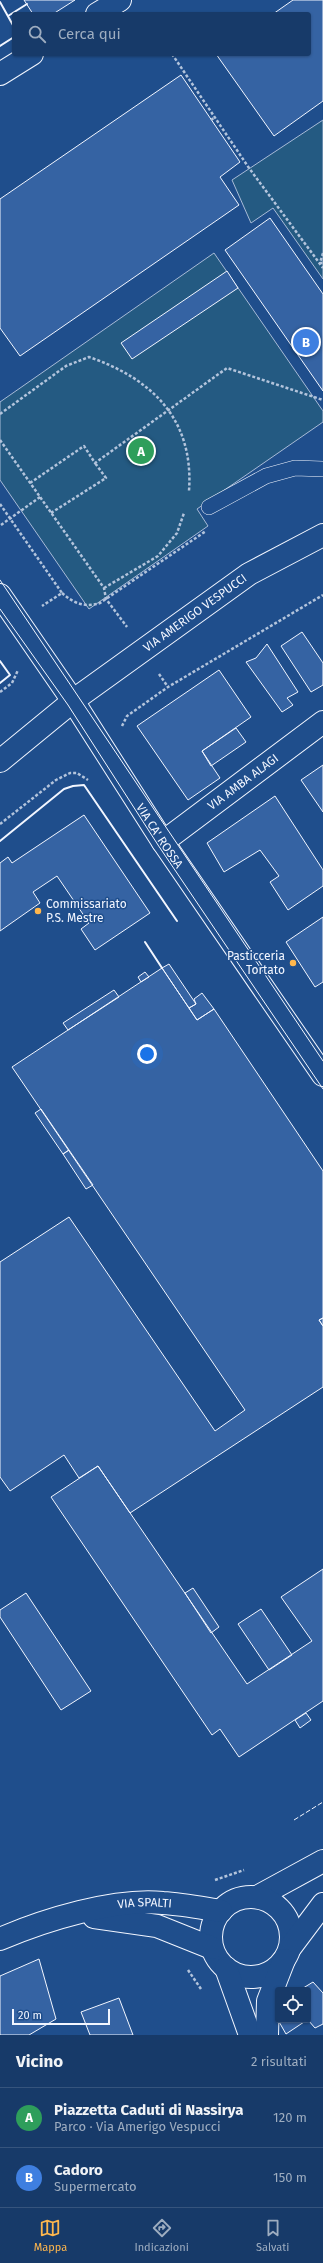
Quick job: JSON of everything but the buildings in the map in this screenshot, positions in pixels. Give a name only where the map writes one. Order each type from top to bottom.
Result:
[{"type":"street","points":[[101,12],[120,0]]},
{"type":"street","points":[[0,74],[29,56]]},
{"type":"street","name":"VIA AMERIGO VESPUCCI","points":[[0,761],[73,701],[249,574],[323,535]]},
{"type":"street","name":"VIA CA' ROSSA","points":[[0,595],[73,701],[163,842],[322,1071]]},
{"type":"street","name":"VIA AMBA ALAGI","points":[[163,842],[323,722]]},
{"type":"street","points":[[257,1897],[323,1861]]},
{"type":"street","points":[[268,2035],[268,2001],[287,1954],[291,1934],[288,1922],[281,1910],[270,1901],[257,1897],[244,1897],[231,1902],[221,1911],[214,1922],[210,1935],[212,1948],[217,1959],[226,1968],[237,1974],[249,1977],[268,1972],[287,1954],[323,1904]]},
{"type":"street","name":"VIA SPALTI","points":[[0,1939],[49,1920],[132,1903],[162,1902],[221,1911]]},
{"type":"street","name":"VIA SPALTI","points":[[69,1915],[157,1926],[212,1948]]},
{"type":"street","points":[[226,1968],[250,2035]]},
{"type":"lane","points":[[209,507],[266,476],[295,468],[323,468]]},
{"type":"path","points":[[173,56],[249,168],[321,263],[323,268]]},
{"type":"path","points":[[211,120],[215,117]]},
{"type":"path","points":[[321,263],[323,253]]},
{"type":"path","points":[[0,414],[66,366],[89,357],[111,364],[141,381],[175,419],[185,445],[190,475],[188,496]]},
{"type":"path","points":[[96,463],[169,412],[227,368],[323,400]]},
{"type":"path","points":[[0,440],[104,588],[106,599],[94,605],[82,605],[60,593],[0,504]]},
{"type":"path","points":[[30,483],[84,446],[106,478],[52,513]]},
{"type":"path","points":[[1,525],[40,497]]},
{"type":"path","points":[[104,588],[158,556],[177,533],[186,509]]},
{"type":"path","points":[[122,733],[127,716],[168,687],[323,595]]},
{"type":"path","points":[[1,692],[12,683],[18,669],[14,664]]},
{"type":"path","points":[[162,679],[168,687]]},
{"type":"path","points":[[0,824],[63,776],[77,773],[83,776],[91,785]]},
{"type":"path","points":[[211,1881],[230,1876],[247,1868]]},
{"type":"path","points":[[185,1966],[203,1992]]},
{"type":"shaded area","points":[[323,120],[323,279],[273,208],[251,223],[232,180]]},
{"type":"shaded area","points":[[214,253],[323,411],[323,422],[197,509],[208,526],[89,609],[0,480],[0,402]]},
{"type":"tram line","points":[[0,580],[323,1061]]},
{"type":"tram line","points":[[0,609],[68,705],[158,845],[323,1089]]},
{"type":"fence","points":[[294,1820],[323,1802]]},
{"type":"wall","points":[[0,2],[12,23]]},
{"type":"wall","points":[[14,12],[27,4]]},
{"type":"wall","points":[[8,16],[12,13]]},
{"type":"wall","points":[[0,46],[12,38]]},
{"type":"wall","points":[[0,661],[10,675],[0,683]]},
{"type":"wall","points":[[0,841],[64,789],[84,785],[177,921]]},
{"type":"wall","points":[[145,942],[162,968]]},
{"type":"place","name":"Cadoro","points":[[306,342]]},
{"type":"place","name":"Piazzetta Caduti di Nassirya","points":[[141,451]]},
{"type":"place","name":"Commissariato P.S. Mestre","points":[[38,911]]},
{"type":"place","name":"Pasticceria Tortato","points":[[293,963]]}]
